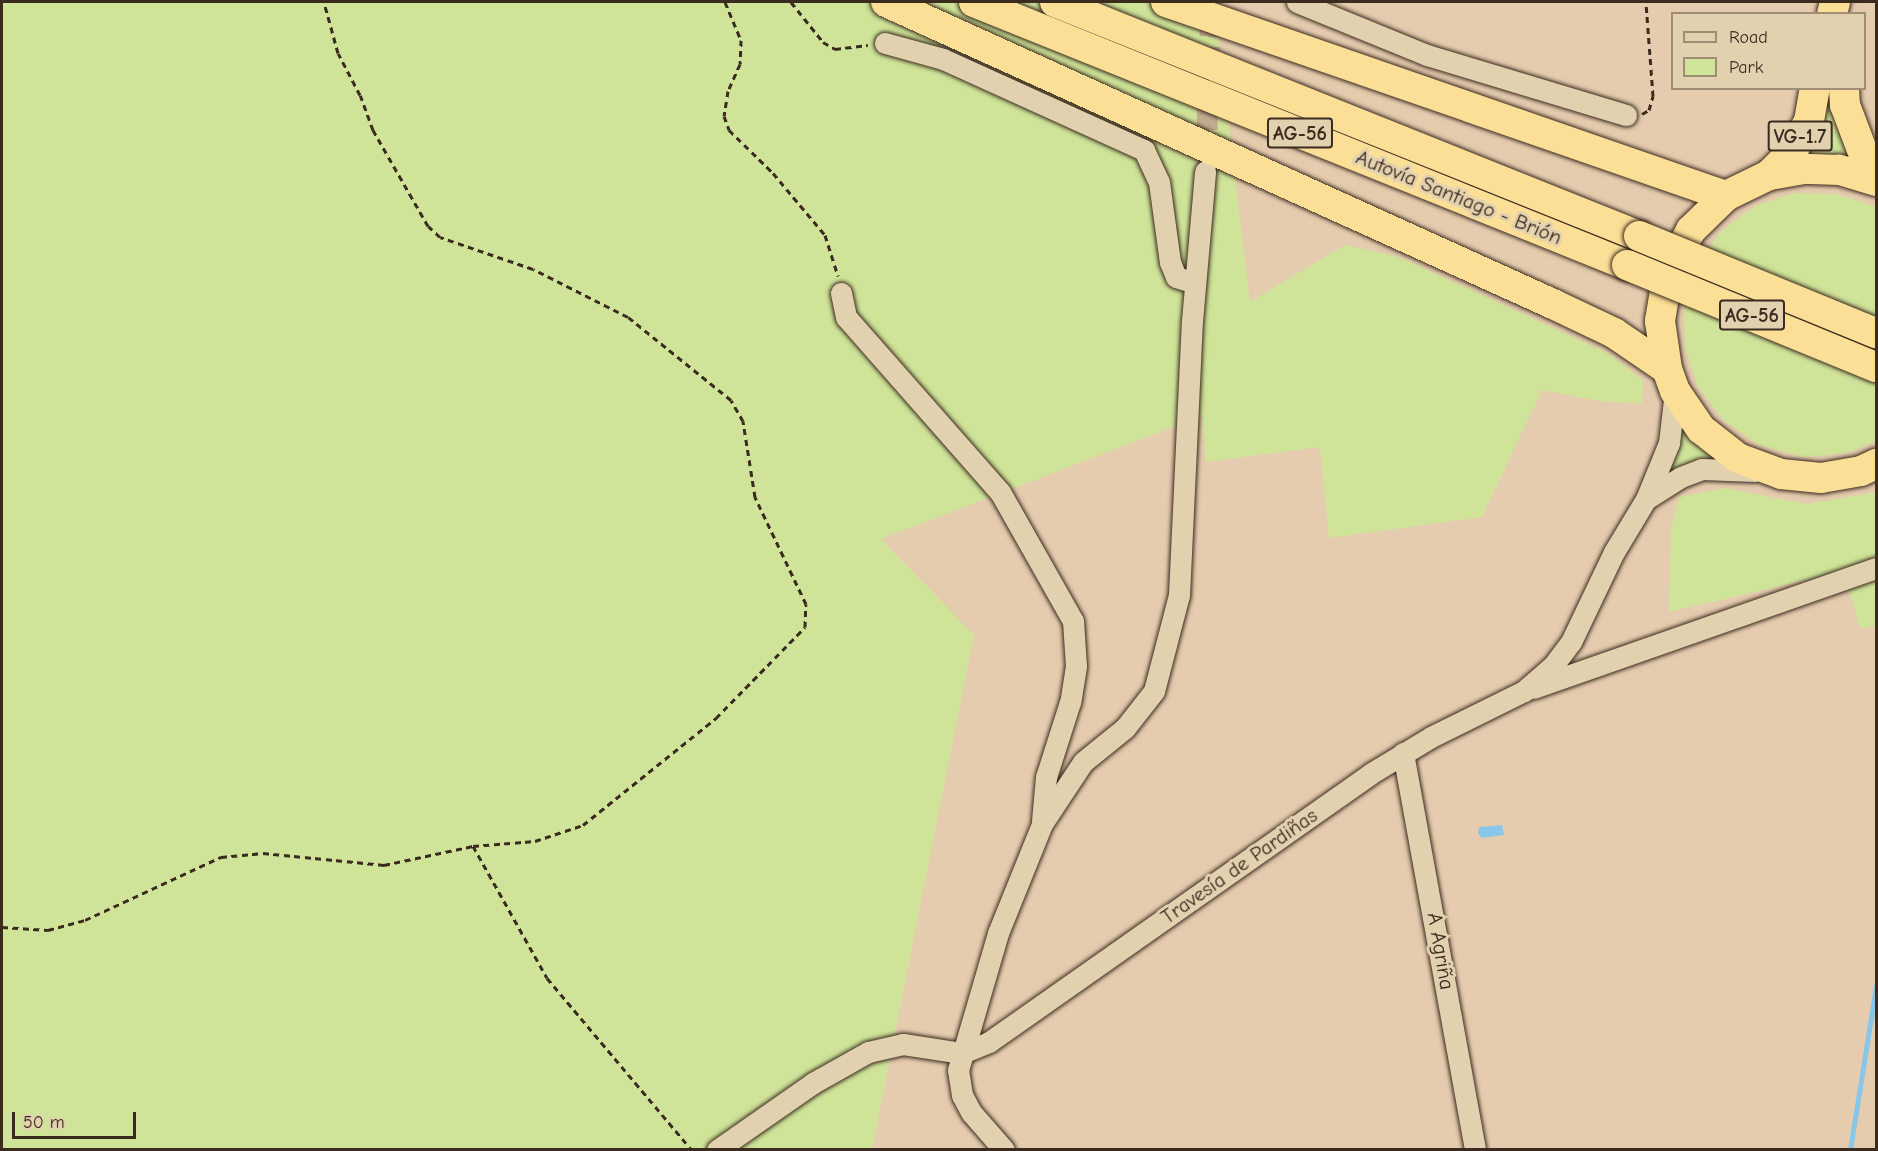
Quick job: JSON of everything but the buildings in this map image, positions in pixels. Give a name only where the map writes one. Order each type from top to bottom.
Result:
[{"type":"highway","points":[[886,2],[1614,333],[1671,380],[1701,429],[1738,458],[1781,474],[1821,478],[1861,471],[1876,464]]},
{"type":"highway","name":"Autovía Santiago - Brión","points":[[974,2],[1876,367]]},
{"type":"highway","name":"Autovía Santiago - Brión","points":[[1054,2],[1876,333]]},
{"type":"highway","points":[[1166,2],[1726,196]]},
{"type":"highway","name":"VG-1.7","points":[[1769,175],[1792,152],[1809,121],[1815,90]]},
{"type":"highway","name":"VG-1.7","points":[[1844,90],[1845,105],[1875,180]]},
{"type":"highway","points":[[1671,380],[1659,321],[1668,273],[1691,230],[1726,196],[1769,175],[1804,169],[1827,170],[1875,180]]},
{"type":"street","points":[[1297,2],[1427,55],[1626,115]]},
{"type":"street","points":[[885,43],[944,59],[1144,150],[1159,182],[1170,262],[1176,277],[1194,283]]},
{"type":"street","points":[[1004,1149],[971,1112],[962,1095],[958,1070],[998,933],[1042,824],[1083,762],[1125,728],[1154,691],[1179,595],[1194,283],[1205,172]]},
{"type":"street","points":[[841,293],[846,317],[1000,492],[1073,621],[1076,666],[1070,702],[1047,777],[1042,824]]},
{"type":"street","points":[[1524,691],[1552,667],[1571,642],[1614,552],[1646,498],[1669,443],[1671,380]]},
{"type":"street","points":[[1646,498],[1681,477],[1702,469],[1721,467],[1781,474]]},
{"type":"street","points":[[1524,691],[1876,568]]},
{"type":"street","name":"Travesía de Pardiñas","points":[[962,1053],[1000,1036],[1404,753],[1524,691]]},
{"type":"street","name":"A Agriña","points":[[1404,753],[1475,1149]]},
{"type":"street","points":[[717,1149],[813,1083],[868,1052],[903,1044],[962,1053]]},
{"type":"path","points":[[2,927],[48,930],[85,920],[221,857],[263,853],[384,865],[473,846],[535,841],[583,825],[716,718],[805,627],[806,604],[755,497],[743,421],[731,400],[628,317],[533,269],[440,237],[410,198],[373,130],[360,95],[338,53],[324,2]]},
{"type":"path","points":[[725,2],[741,40],[740,64],[728,91],[724,116],[729,130],[772,173],[825,235],[841,293]]},
{"type":"path","points":[[790,2],[823,42],[835,49],[885,43]]},
{"type":"path","points":[[1626,115],[1639,116],[1649,110],[1653,96],[1646,2]]},
{"type":"path","points":[[473,846],[547,978],[692,1149]]},
{"type":"green space","points":[[2,2],[1214,2],[1250,302],[1345,245],[1399,257],[1608,353],[1643,380],[1642,404],[1598,401],[1542,390],[1482,517],[1329,538],[1320,447],[1206,462],[1202,416],[881,539],[974,635],[872,1149],[2,1150]]},
{"type":"green space","points":[[1829,90],[1836,127],[1849,158],[1807,155],[1818,135]]},
{"type":"green space","points":[[1795,193],[1837,194],[1876,207],[1876,441],[1848,453],[1803,457],[1759,445],[1724,421],[1698,387],[1685,347],[1684,305],[1696,265],[1721,231],[1755,206]]},
{"type":"green space","points":[[1679,422],[1713,457],[1695,462],[1662,480]]},
{"type":"green space","points":[[1725,488],[1807,504],[1876,492],[1876,625],[1860,629],[1844,571],[1669,612],[1671,531],[1679,497]]},
{"type":"water","points":[[1502,825],[1504,835],[1482,838],[1478,833],[1479,827]]},
{"type":"waterway","points":[[1850,1150],[1876,986]]},
{"type":"tunnel","points":[[1206,160],[1211,2]]}]
